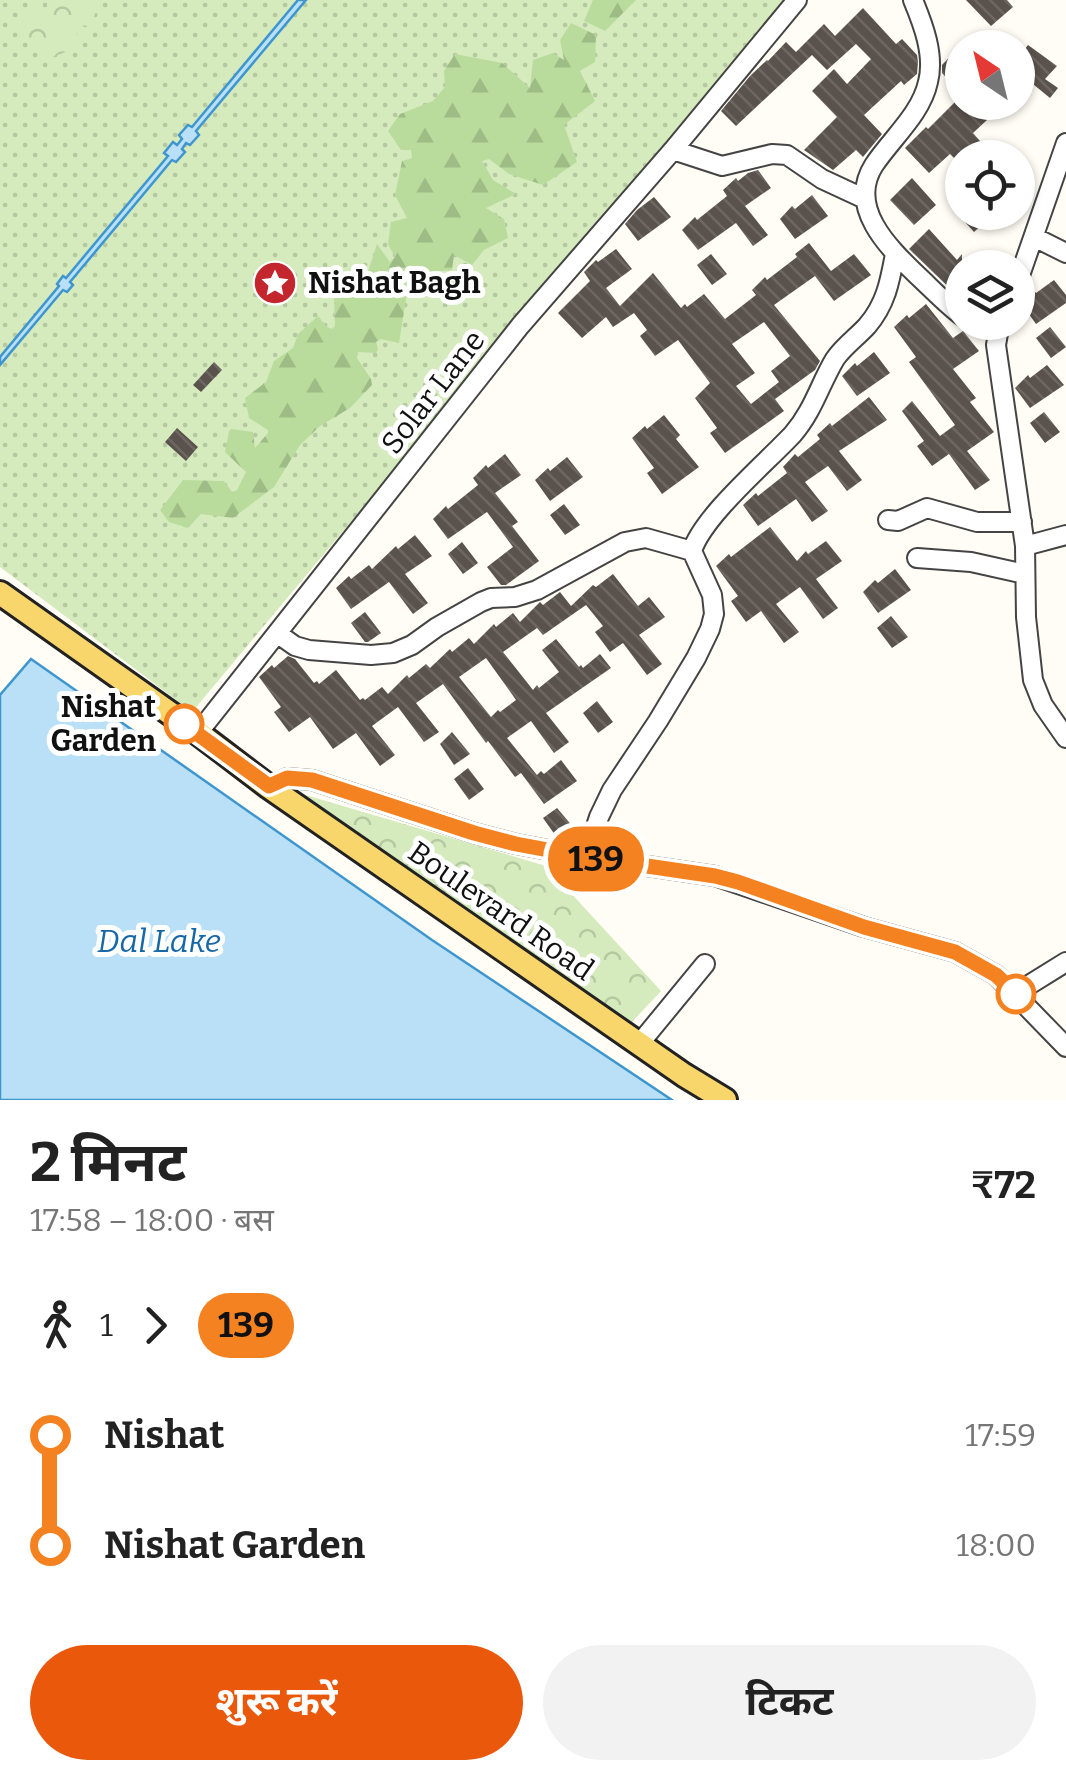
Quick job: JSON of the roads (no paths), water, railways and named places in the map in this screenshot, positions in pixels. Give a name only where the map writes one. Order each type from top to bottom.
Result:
[{"type":"main road","name":"Boulevard Road","points":[[0,593],[269,786],[725,1100]]},
{"type":"street","name":"Solar Lane","points":[[198,733],[520,326],[798,0]]},
{"type":"street","points":[[913,0],[927,43],[928,81],[915,112],[866,180],[865,200],[886,244],[945,303]]},
{"type":"street","points":[[1029,250],[1066,142]]},
{"type":"street","points":[[674,150],[722,166],[772,154],[787,155],[822,180],[865,200]]},
{"type":"street","points":[[1034,237],[1066,253]]},
{"type":"street","points":[[586,857],[612,790],[658,721],[710,629],[714,614],[712,595],[692,551],[696,538],[804,421],[837,356],[870,324],[880,308],[895,254]]},
{"type":"street","points":[[999,340],[1025,546],[1026,616],[1033,680],[1042,706],[1064,731]]},
{"type":"street","points":[[888,520],[898,521],[927,508],[977,522],[1022,522]]},
{"type":"street","points":[[1025,546],[1066,535]]},
{"type":"street","points":[[278,634],[308,650],[371,655],[393,652],[412,645],[481,602],[537,590],[624,542],[646,538],[692,551]]},
{"type":"street","points":[[917,558],[971,562],[1025,574]]},
{"type":"street","points":[[269,786],[287,778],[312,780],[474,833],[544,850],[738,882],[864,927],[955,952],[996,975],[1066,1046]]},
{"type":"street","points":[[1016,994],[1066,962]]},
{"type":"street","points":[[640,1043],[705,964]]},
{"type":"water","points":[[298,0],[306,0],[196,131],[199,135],[190,145],[186,143],[182,149],[185,152],[176,162],[172,160],[70,282],[73,285],[67,292],[63,290],[0,365],[0,357],[63,276],[66,278],[168,156],[164,153],[173,142],[177,145],[182,139],[179,135],[188,125],[192,127]]},
{"type":"water","name":"Dal Lake","points":[[31,659],[432,940],[672,1100],[0,1100],[0,695]]},
{"type":"place","name":"Nishat Bagh","points":[[275,283]]},
{"type":"place","name":"Nishat Garden","points":[[184,724]]}]
